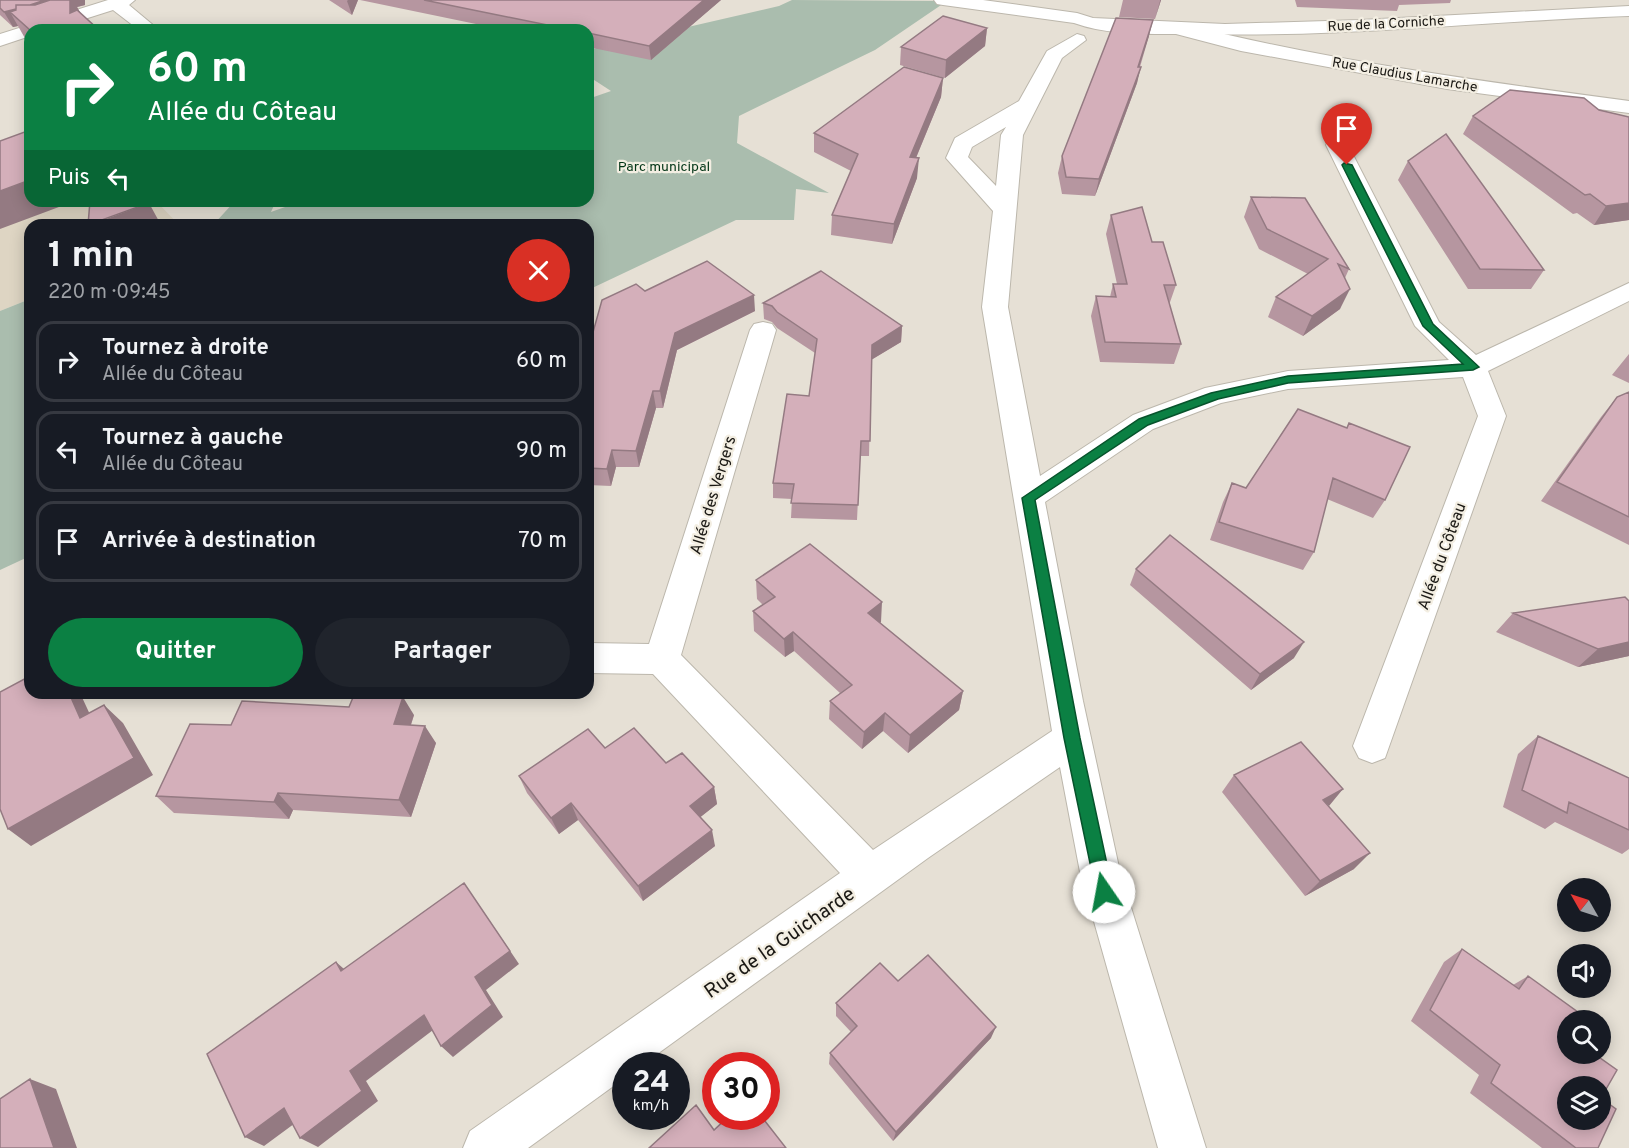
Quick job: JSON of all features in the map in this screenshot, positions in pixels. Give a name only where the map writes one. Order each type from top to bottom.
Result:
[{"type":"street","points":[[50,24],[121,2],[137,0]]},
{"type":"street","name":"Rue de la Corniche","points":[[943,0],[1077,18],[1087,33],[1143,29],[1332,26],[1564,12],[1629,11]]},
{"type":"street","points":[[121,2],[144,24]]},
{"type":"street","name":"Rue de la Corniche","points":[[982,6],[1047,37]]},
{"type":"street","points":[[1059,17],[1046,21],[1047,37],[1028,105],[1012,135],[995,307],[1072,738],[1104,892],[1182,1148]]},
{"type":"street","name":"Rue Claudius Lamarche","points":[[1184,30],[1241,45],[1447,83],[1629,107]]},
{"type":"street","points":[[0,40],[24,32]]},
{"type":"street","points":[[1047,37],[1087,33]]},
{"type":"street","points":[[1005,210],[957,158],[963,143],[1028,105]]},
{"type":"street","name":"Allée du Côteau","points":[[1337,145],[1428,326],[1473,367],[1492,416],[1372,746]]},
{"type":"street","points":[[1029,498],[1143,422],[1215,395],[1288,380],[1473,367],[1629,291]]},
{"type":"street","name":"Allée des Vergers","points":[[662,659],[763,330]]},
{"type":"street","points":[[594,658],[662,659],[871,876]]},
{"type":"street","name":"Rue de la Guicharde","points":[[487,1148],[871,876],[1072,738]]},
{"type":"shaded area","points":[[0,158],[24,192],[24,207],[162,207],[173,219],[24,219],[24,301],[0,311]]},
{"type":"green space","name":"Parc municipal","points":[[792,0],[947,1],[875,50],[739,116],[737,143],[829,193],[796,189],[794,220],[736,220],[594,287],[594,219],[218,219],[230,207],[273,207],[271,212],[285,207],[594,207],[594,97],[611,91],[594,80],[594,49],[779,6]]},
{"type":"green space","points":[[24,301],[24,559],[0,570],[0,311]]},
{"type":"building","points":[[0,0],[45,0],[30,5],[16,5],[16,9],[4,12],[0,8]]},
{"type":"building","points":[[50,0],[70,0],[70,13],[77,10],[92,24],[24,25],[10,12],[16,10],[16,5],[35,5]]},
{"type":"building","points":[[424,0],[704,0],[649,46],[594,34],[594,24],[542,24]]},
{"type":"building","points":[[943,16],[987,28],[946,60],[901,47]]},
{"type":"building","points":[[1116,18],[1153,20],[1138,67],[1141,67],[1099,179],[1066,177],[1062,156]]},
{"type":"building","points":[[904,67],[943,78],[910,157],[919,158],[894,224],[832,215],[858,154],[814,133]]},
{"type":"building","points":[[1510,90],[1584,98],[1599,110],[1629,117],[1629,203],[1606,206],[1590,194],[1585,195],[1473,116]]},
{"type":"building","points":[[24,132],[24,182],[0,191],[0,141]]},
{"type":"building","points":[[1446,134],[1544,270],[1480,269],[1408,161]]},
{"type":"building","points":[[1251,197],[1305,198],[1349,269],[1338,264],[1350,289],[1312,316],[1276,297],[1328,259],[1267,229]]},
{"type":"building","points":[[90,207],[138,207],[105,219],[88,219]]},
{"type":"building","points":[[1142,207],[1152,242],[1163,242],[1176,285],[1164,285],[1181,344],[1105,342],[1096,296],[1116,297],[1113,284],[1127,284],[1111,215]]},
{"type":"building","points":[[707,261],[754,295],[675,333],[660,391],[653,391],[636,451],[612,450],[607,469],[594,468],[594,329],[602,300],[636,284],[645,291]]},
{"type":"building","points":[[821,271],[902,326],[872,345],[870,441],[861,441],[858,505],[791,503],[794,484],[773,483],[787,394],[809,396],[817,339],[777,312],[772,306],[763,303]]},
{"type":"building","points":[[1629,392],[1629,517],[1557,482],[1617,397]]},
{"type":"building","points":[[1298,409],[1347,428],[1349,423],[1410,447],[1385,500],[1333,478],[1314,552],[1219,522],[1232,483],[1246,488]]},
{"type":"building","points":[[1170,535],[1304,642],[1260,674],[1136,569]]},
{"type":"building","points":[[810,544],[882,602],[868,613],[963,691],[910,735],[885,713],[864,732],[830,701],[852,685],[793,632],[784,639],[753,611],[775,597],[756,580]]},
{"type":"building","points":[[1625,597],[1629,601],[1629,642],[1598,649],[1513,613]]},
{"type":"building","points":[[24,679],[24,699],[72,699],[80,718],[104,705],[134,758],[8,829],[0,809],[0,692]]},
{"type":"building","points":[[352,699],[402,699],[394,724],[425,726],[399,800],[278,793],[274,802],[156,796],[190,724],[231,725],[242,701],[349,707]]},
{"type":"building","points":[[634,728],[666,763],[682,753],[714,787],[690,806],[712,830],[638,886],[571,803],[551,818],[519,776],[588,729],[605,748]]},
{"type":"building","points":[[1538,736],[1629,778],[1629,830],[1569,802],[1567,813],[1522,790]]},
{"type":"building","points":[[1301,742],[1343,789],[1323,800],[1370,853],[1320,881],[1234,775]]},
{"type":"building","points":[[464,883],[510,951],[475,977],[492,1005],[441,1046],[424,1015],[350,1071],[362,1091],[300,1138],[284,1108],[245,1137],[207,1054],[336,962],[341,971]]},
{"type":"building","points":[[1462,949],[1519,989],[1528,976],[1575,1010],[1557,1010],[1557,1064],[1609,1064],[1617,1070],[1611,1080],[1611,1076],[1557,1076],[1557,1130],[1606,1130],[1598,1148],[1576,1148],[1491,1083],[1500,1065],[1430,1010]]},
{"type":"building","points":[[928,955],[996,1027],[896,1132],[830,1053],[857,1026],[836,1003],[880,963],[898,981]]},
{"type":"building","points":[[30,1079],[54,1148],[0,1148],[0,1099]]},
{"type":"building","points":[[696,1105],[702,1113],[702,1130],[772,1130],[786,1148],[649,1148],[669,1130],[690,1130],[690,1110]]},
{"type":"building","points":[[1611,1105],[1616,1109],[1611,1120]]},
{"type":"route","points":[[1104,892],[1072,738],[1029,498],[1143,422],[1215,395],[1288,380],[1473,367],[1428,326],[1347,165]]}]
